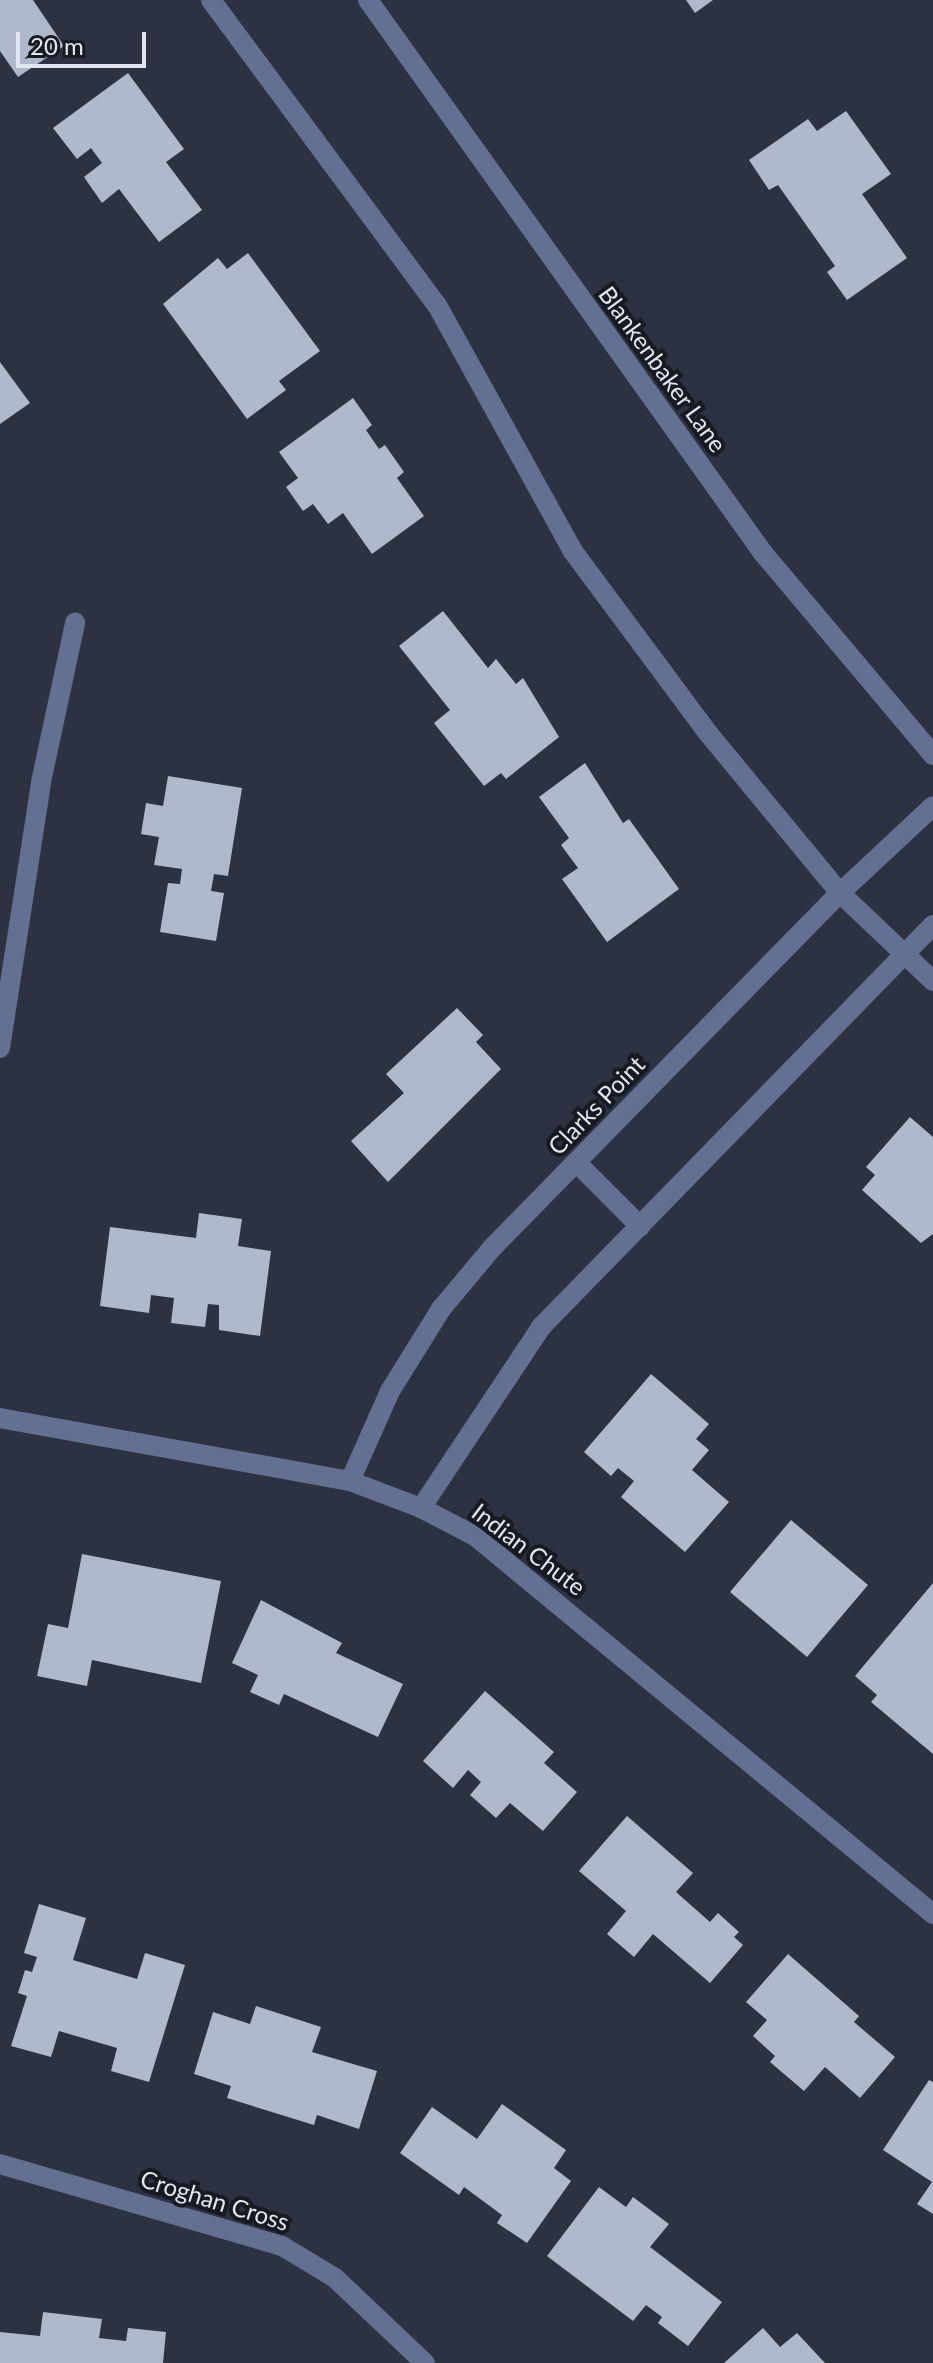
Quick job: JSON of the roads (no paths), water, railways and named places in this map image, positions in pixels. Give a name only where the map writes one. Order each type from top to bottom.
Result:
[{"type":"street","points":[[211,0],[437,305],[572,550],[708,733],[840,893],[933,981]]},
{"type":"street","name":"Blankenbaker Lane","points":[[368,0],[763,553],[933,755]]},
{"type":"street","points":[[0,1048],[41,782],[75,623]]},
{"type":"street","name":"Clarks Point","points":[[350,1481],[390,1391],[441,1309],[576,1162],[840,893],[933,806]]},
{"type":"street","points":[[421,1508],[542,1326],[933,925]]},
{"type":"street","points":[[576,1162],[640,1226]]},
{"type":"street","name":"Indian Chute","points":[[0,1418],[350,1481],[421,1508],[500,1556],[933,1914]]},
{"type":"street","name":"Croghan Cross","points":[[0,2164],[282,2246],[335,2278],[425,2363]]}]
